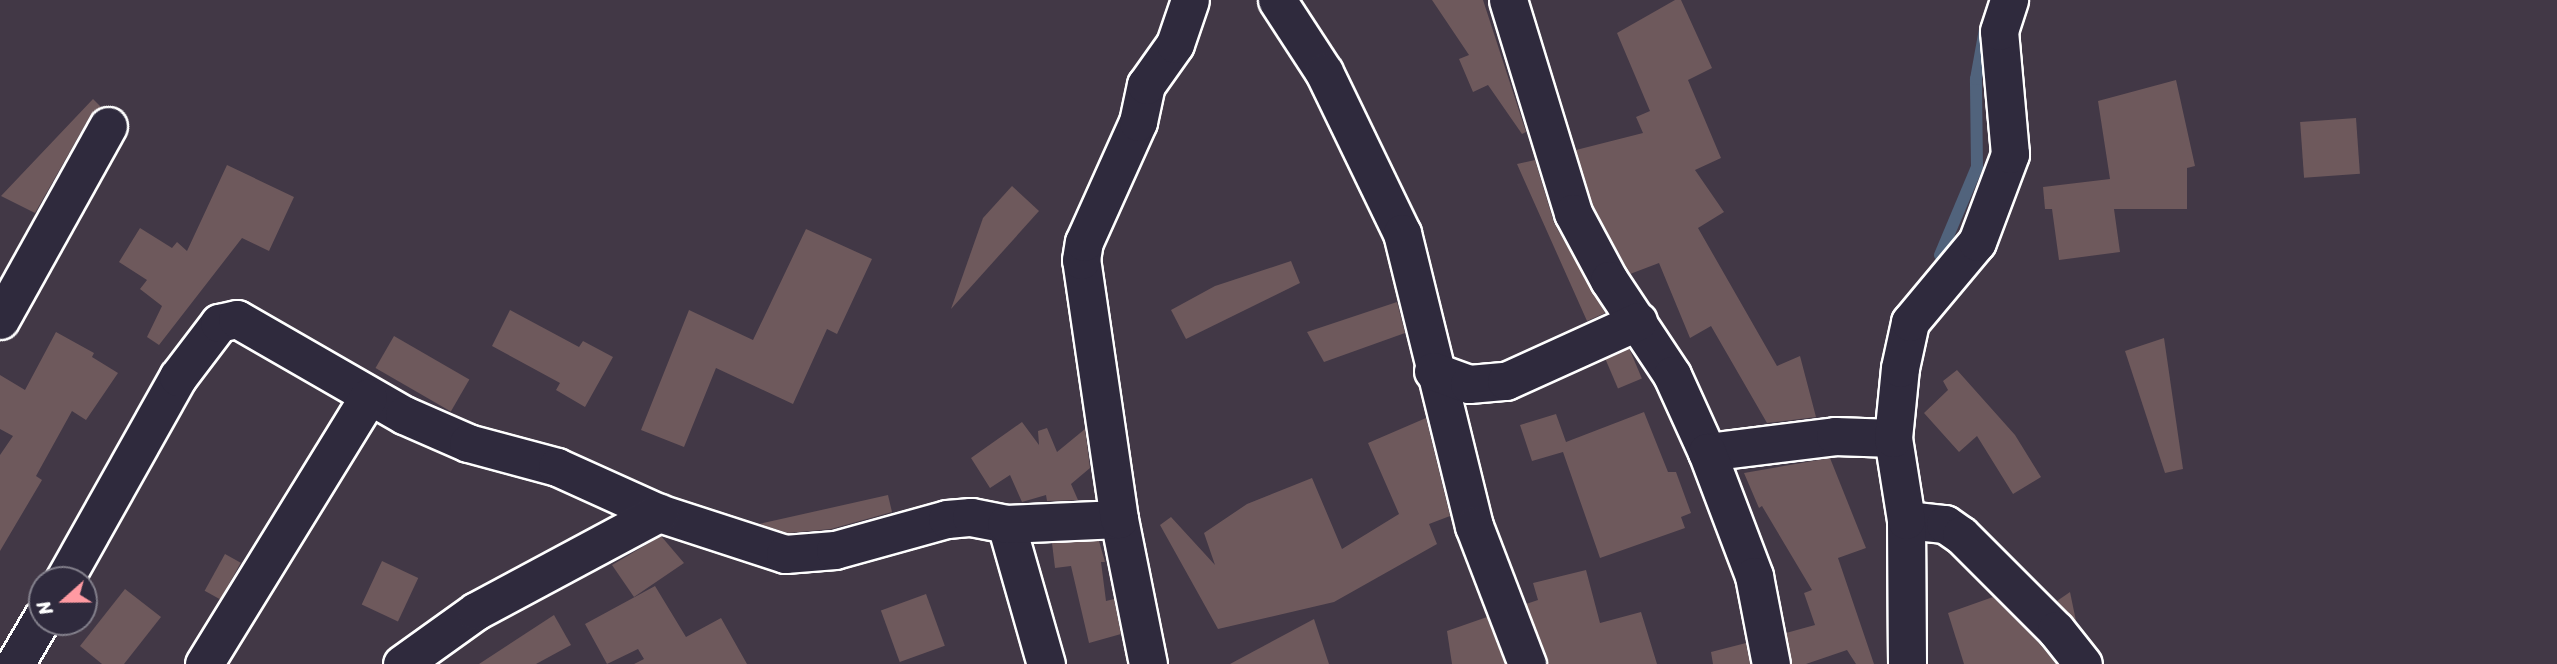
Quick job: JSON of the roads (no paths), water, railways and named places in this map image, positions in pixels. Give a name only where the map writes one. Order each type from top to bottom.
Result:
[{"type":"street","points":[[1148,664],[1119,519],[1081,260],[1084,242],[1138,122],[1146,85],[1175,44],[1190,0]]},
{"type":"street","points":[[1277,0],[1324,72],[1402,233],[1433,370],[1474,526],[1527,664]]},
{"type":"street","points":[[1508,0],[1573,213],[1671,375],[1707,452],[1754,576],[1772,664]]},
{"type":"street","points":[[1908,664],[1906,520],[1893,438],[1900,368],[1910,322],[1977,242],[2010,154],[1999,31],[2009,0]]},
{"type":"street","points":[[0,320],[108,126]]},
{"type":"street","points":[[72,566],[178,377],[219,323],[237,319],[250,322],[368,397],[468,443],[558,467],[659,513],[785,554],[835,550],[947,519],[971,517],[1006,524],[1119,519]]},
{"type":"street","points":[[1433,370],[1469,384],[1506,381],[1638,321]]},
{"type":"street","points":[[204,664],[368,397]]},
{"type":"street","points":[[1707,452],[1835,436],[1893,438]]},
{"type":"street","points":[[402,664],[476,611],[659,513]]},
{"type":"street","points":[[1906,520],[1945,524],[1961,535],[2083,664]]},
{"type":"street","points":[[1006,524],[1046,664]]},
{"type":"street","points":[[15,664],[31,636]]},
{"type":"waterway","points":[[1940,255],[1977,167],[1976,79],[1985,29]]}]
